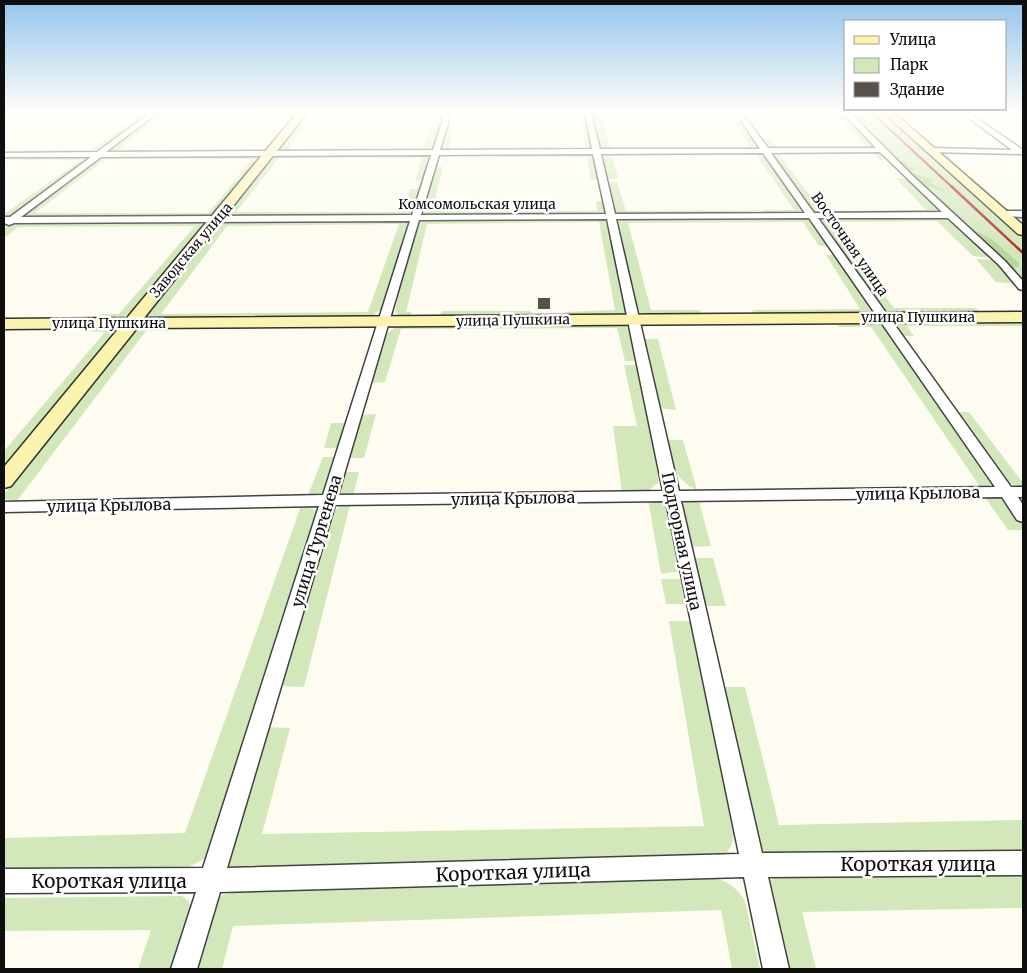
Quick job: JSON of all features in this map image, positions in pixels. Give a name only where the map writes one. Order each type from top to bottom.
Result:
[{"type":"main road","name":"Заводская улица","points":[[4,482],[131,323],[266,158]]},
{"type":"main road","points":[[941,158],[1023,231]]},
{"type":"main road","name":"улица Пушкина","points":[[4,324],[1023,317]]},
{"type":"street","points":[[6,222],[93,158]]},
{"type":"street","name":"улица Тургенева","points":[[184,969],[434,158]]},
{"type":"street","name":"Подгорная улица","points":[[597,158],[776,969]]},
{"type":"street","name":"Восточная улица","points":[[771,158],[1023,516]]},
{"type":"street","points":[[892,158],[1002,262],[1023,287]]},
{"type":"street","points":[[1004,214],[1023,214]]},
{"type":"street","name":"Комсомольская улица","points":[[6,222],[950,215]]},
{"type":"street","name":"улица Крылова","points":[[4,507],[329,500],[1023,492]]},
{"type":"street","name":"Короткая улица","points":[[4,881],[211,880],[753,865],[1023,863]]},
{"type":"green space","points":[[4,158],[92,158],[11,218],[4,218],[4,214],[81,160],[4,160]]},
{"type":"green space","points":[[97,158],[261,158],[215,215],[209,217],[22,217]],"holes":[[[106,159],[253,159],[208,213],[35,213]]]},
{"type":"green space","points":[[271,158],[279,158],[236,212],[403,212],[410,189],[420,189],[412,213],[406,216],[232,217],[226,216],[226,213]]},
{"type":"green space","points":[[422,158],[429,158],[423,179],[415,181]]},
{"type":"green space","points":[[587,158],[594,158],[599,179],[591,180]]},
{"type":"green space","points":[[600,158],[613,158],[618,179],[605,179]]},
{"type":"green space","points":[[759,158],[766,158],[806,213],[618,215],[614,213],[605,182],[617,182],[626,211],[794,210]]},
{"type":"green space","points":[[773,158],[781,158],[822,211],[926,210],[896,178],[908,179],[942,211],[939,213],[814,213]]},
{"type":"green space","points":[[878,158],[891,160],[879,160]]},
{"type":"green space","points":[[894,158],[932,158],[943,166],[1023,237],[1023,282]]},
{"type":"green space","points":[[894,158],[909,164],[907,167],[917,168],[911,172],[933,180],[931,184],[943,189],[944,192],[931,187],[921,186],[907,172],[908,168],[903,168]]},
{"type":"green space","points":[[435,167],[443,167],[432,211],[597,211],[596,201],[604,201],[607,213],[604,215],[424,216],[421,215]]},
{"type":"green space","points":[[601,218],[607,220],[626,310],[623,314],[572,316],[564,312],[615,310],[599,222],[427,224],[406,312],[411,312],[411,317],[402,317],[395,312],[402,274],[417,222],[425,219]]},
{"type":"green space","points":[[804,218],[810,220],[829,246],[819,246],[803,222],[628,223],[651,310],[700,310],[702,315],[645,315],[637,310],[616,219]]},
{"type":"green space","points":[[818,218],[951,219],[992,258],[973,256],[937,221],[828,222],[894,308],[976,308],[980,312],[892,313],[884,311]]},
{"type":"green space","points":[[232,220],[404,220],[409,224],[384,307],[372,316],[147,317],[145,314],[220,223]],"holes":[[[399,224],[368,312],[161,314],[227,226]]]},
{"type":"green space","points":[[24,222],[207,223],[135,310],[121,318],[97,319],[101,314],[119,314],[195,226],[18,227],[4,238],[4,229],[10,225]]},
{"type":"green space","points":[[972,232],[985,235],[997,243],[1019,263],[1019,266],[1009,267]]},
{"type":"green space","points":[[826,255],[835,255],[871,311],[866,314],[757,314],[751,310],[860,309]]},
{"type":"green space","points":[[976,259],[994,260],[1017,284],[996,282]]},
{"type":"green space","points":[[442,311],[530,311],[533,314],[526,316],[443,316],[440,314]]},
{"type":"green space","points":[[953,321],[1023,321],[1023,326],[907,326],[914,336],[901,336],[894,324],[898,322],[945,323]]},
{"type":"green space","points":[[836,322],[877,323],[884,326],[990,476],[992,485],[981,488],[871,327],[839,327]]},
{"type":"green space","points":[[623,324],[628,328],[636,361],[625,361],[617,328],[401,329],[385,382],[371,383],[376,358],[382,342],[391,330],[398,326]]},
{"type":"green space","points":[[173,326],[166,331],[146,331],[16,502],[5,499],[4,494],[128,335],[144,327]]},
{"type":"green space","points":[[89,327],[109,327],[113,331],[112,336],[4,470],[4,451],[105,332],[85,331]]},
{"type":"green space","points":[[641,339],[658,339],[676,410],[658,408]]},
{"type":"green space","points":[[624,365],[638,365],[659,482],[649,490],[622,492],[613,426],[637,426]]},
{"type":"green space","points":[[956,412],[969,412],[1023,483],[1023,487],[1007,482]]},
{"type":"green space","points":[[376,414],[364,458],[348,458],[360,415]]},
{"type":"green space","points":[[331,423],[348,423],[341,448],[324,448]]},
{"type":"green space","points":[[665,440],[683,440],[697,490],[689,486],[678,476]]},
{"type":"green space","points":[[323,457],[337,457],[326,492],[321,496],[307,498]]},
{"type":"green space","points":[[343,472],[359,472],[353,497],[344,496],[338,490]]},
{"type":"green space","points":[[984,496],[998,497],[1004,500],[1018,516],[1023,530],[1008,530]]},
{"type":"green space","points":[[698,498],[711,546],[691,547],[682,507],[686,501]]},
{"type":"green space","points":[[648,499],[664,503],[668,507],[681,571],[661,574]]},
{"type":"green space","points":[[350,505],[304,687],[280,686],[330,512]]},
{"type":"green space","points":[[301,506],[314,509],[318,513],[212,850],[206,858],[187,868],[4,872],[4,838],[185,833]]},
{"type":"green space","points":[[693,558],[713,558],[726,606],[704,606]]},
{"type":"green space","points":[[661,579],[683,579],[689,604],[666,604]]},
{"type":"green space","points":[[669,621],[693,621],[710,720],[734,829],[732,844],[724,856],[235,870],[227,865],[265,727],[290,728],[262,834],[704,826]]},
{"type":"green space","points":[[718,687],[745,687],[779,825],[1023,820],[1023,856],[769,854],[760,848]]},
{"type":"green space","points":[[1023,871],[1023,908],[802,912],[816,969],[781,969],[764,891],[766,883],[782,874]]},
{"type":"green space","points":[[715,878],[733,887],[745,901],[760,969],[732,969],[721,910],[233,926],[222,969],[190,969],[200,932],[212,905],[216,899],[229,894],[242,892]]},
{"type":"green space","points":[[182,896],[189,901],[191,909],[173,969],[138,969],[151,930],[4,931],[4,898]]},
{"type":"building","points":[[538,298],[550,298],[550,309],[538,309]]},
{"type":"railway","points":[[921,158],[952,187]]},
{"type":"railway","points":[[951,186],[1023,253]]}]
